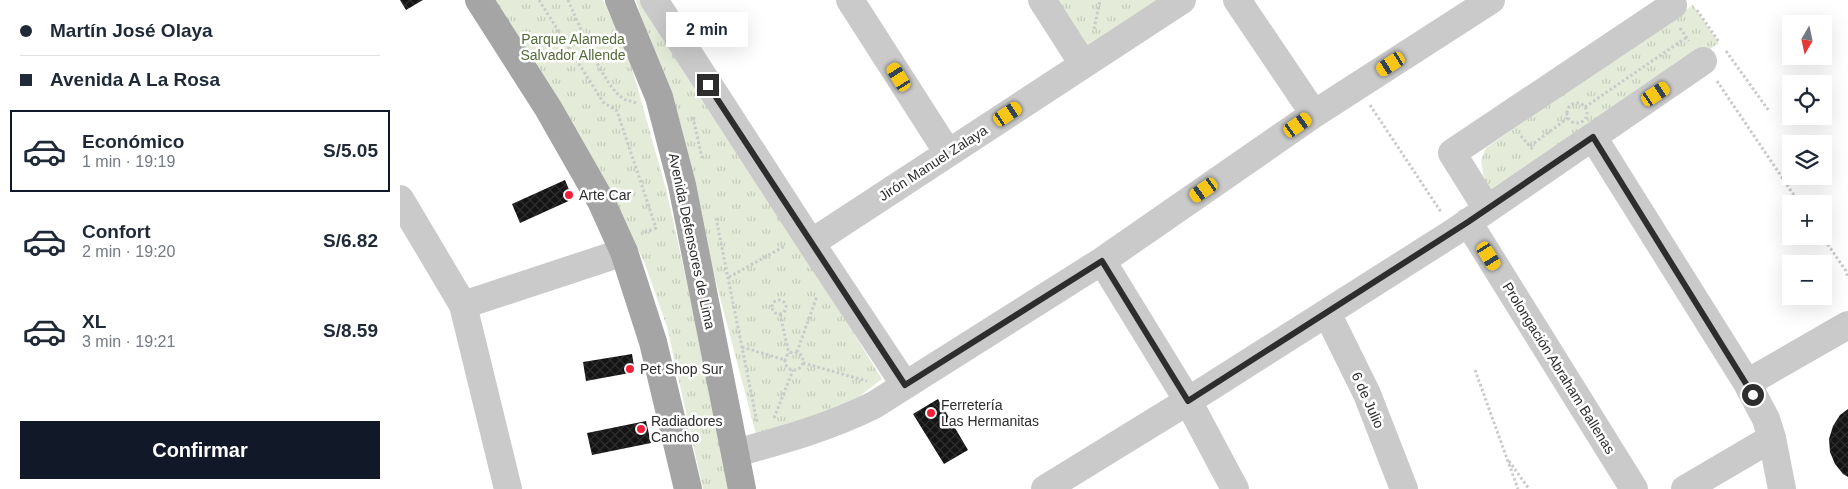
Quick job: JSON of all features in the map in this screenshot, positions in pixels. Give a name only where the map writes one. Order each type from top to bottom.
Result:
[{"type":"main road","points":[[479,0],[567,142],[601,201],[622,246],[653,342],[688,489]]},
{"type":"main road","name":"Avenida Defensores de Lima","points":[[619,0],[660,97],[682,184],[742,489]]},
{"type":"street","points":[[654,0],[808,239],[905,385]]},
{"type":"street","points":[[850,0],[948,153]]},
{"type":"street","points":[[1042,0],[1083,64]]},
{"type":"street","name":"Jirón Manuel Zalaya","points":[[808,239],[948,153],[1182,0]]},
{"type":"street","points":[[1237,0],[1314,114]]},
{"type":"street","points":[[736,453],[760,440],[852,416],[874,405],[1102,261],[1314,114],[1491,0]]},
{"type":"street","name":"Prolongación Abraham Ballenas","points":[[1634,489],[1470,221],[1452,153],[1683,5]]},
{"type":"street","points":[[1053,487],[1470,221],[1716,52]]},
{"type":"street","points":[[1593,137],[1747,383],[1766,419],[1772,438],[1782,489]]},
{"type":"street","points":[[400,199],[463,305],[508,489]]},
{"type":"street","points":[[463,305],[622,246]]},
{"type":"street","points":[[1102,261],[1188,401],[1235,489]]},
{"type":"street","name":"6 de Julio","points":[[1327,313],[1367,394],[1404,489]]},
{"type":"street","points":[[1747,383],[1848,325]]},
{"type":"street","points":[[1685,489],[1772,438]]},
{"type":"path","points":[[539,0],[603,102],[617,110],[630,148],[656,228],[622,246]]},
{"type":"path","points":[[568,0],[601,69],[614,90],[624,99],[637,103],[660,97]]},
{"type":"path","points":[[1683,5],[1716,52],[1795,195]]},
{"type":"path","points":[[1585,108],[1687,38]]},
{"type":"path","points":[[1716,52],[1769,111]]},
{"type":"path","points":[[1357,86],[1470,221]]},
{"type":"path","points":[[1580,103],[1585,108],[1586,114],[1581,121],[1572,121],[1568,118],[1567,110],[1573,104],[1580,103]]},
{"type":"path","points":[[693,117],[704,164]]},
{"type":"path","points":[[1530,146],[1568,118]]},
{"type":"path","points":[[714,211],[729,278],[760,440]]},
{"type":"path","points":[[729,278],[808,239]]},
{"type":"path","points":[[1828,245],[1846,271],[1848,278]]},
{"type":"path","points":[[797,352],[821,286],[832,274]]},
{"type":"path","points":[[777,301],[781,301],[786,308],[780,314],[776,314],[773,311],[773,303],[777,301]]},
{"type":"path","points":[[780,314],[789,354]]},
{"type":"path","points":[[742,347],[785,360],[789,368],[793,370]]},
{"type":"path","points":[[785,360],[789,354],[797,352]]},
{"type":"path","points":[[793,370],[798,369],[803,363],[802,357],[797,352]]},
{"type":"path","points":[[803,363],[871,383],[864,387]]},
{"type":"path","points":[[760,440],[768,432],[793,370]]},
{"type":"path","points":[[1475,370],[1518,489]]},
{"type":"path","points":[[1507,456],[1529,489]]},
{"type":"green space","name":"Parque Alameda Salvador Allende","points":[[490,0],[603,0],[628,54],[666,189],[733,489],[703,489],[667,327],[645,264],[620,212]]},
{"type":"green space","points":[[636,0],[647,0],[882,379],[848,405],[757,438],[677,134]]},
{"type":"green space","points":[[1057,0],[1166,0],[1089,49]]},
{"type":"green space","points":[[1693,5],[1719,43],[1491,196],[1483,174],[1481,160],[1486,148]]},
{"type":"building","points":[[400,0],[423,0],[406,10]]},
{"type":"building","points":[[565,180],[573,199],[520,223],[512,204]]},
{"type":"building","points":[[632,354],[635,372],[586,381],[583,362]]},
{"type":"building","points":[[938,399],[968,450],[944,464],[913,414]]},
{"type":"building","points":[[1848,409],[1848,477],[1835,464],[1830,452],[1829,439],[1833,426],[1840,415]]},
{"type":"building","points":[[646,421],[651,443],[592,455],[587,433]]},
{"type":"place","name":"Arte Car","points":[[569,195]]},
{"type":"place","name":"Pet Shop Sur","points":[[630,369]]},
{"type":"place","name":"Ferretería Las Hermanitas","points":[[931,413]]},
{"type":"place","name":"Radiadores Cancho","points":[[641,429]]},
{"type":"route","points":[[708,85],[905,385],[1102,261],[1188,401],[1468,222],[1593,137],[1753,395]]}]
